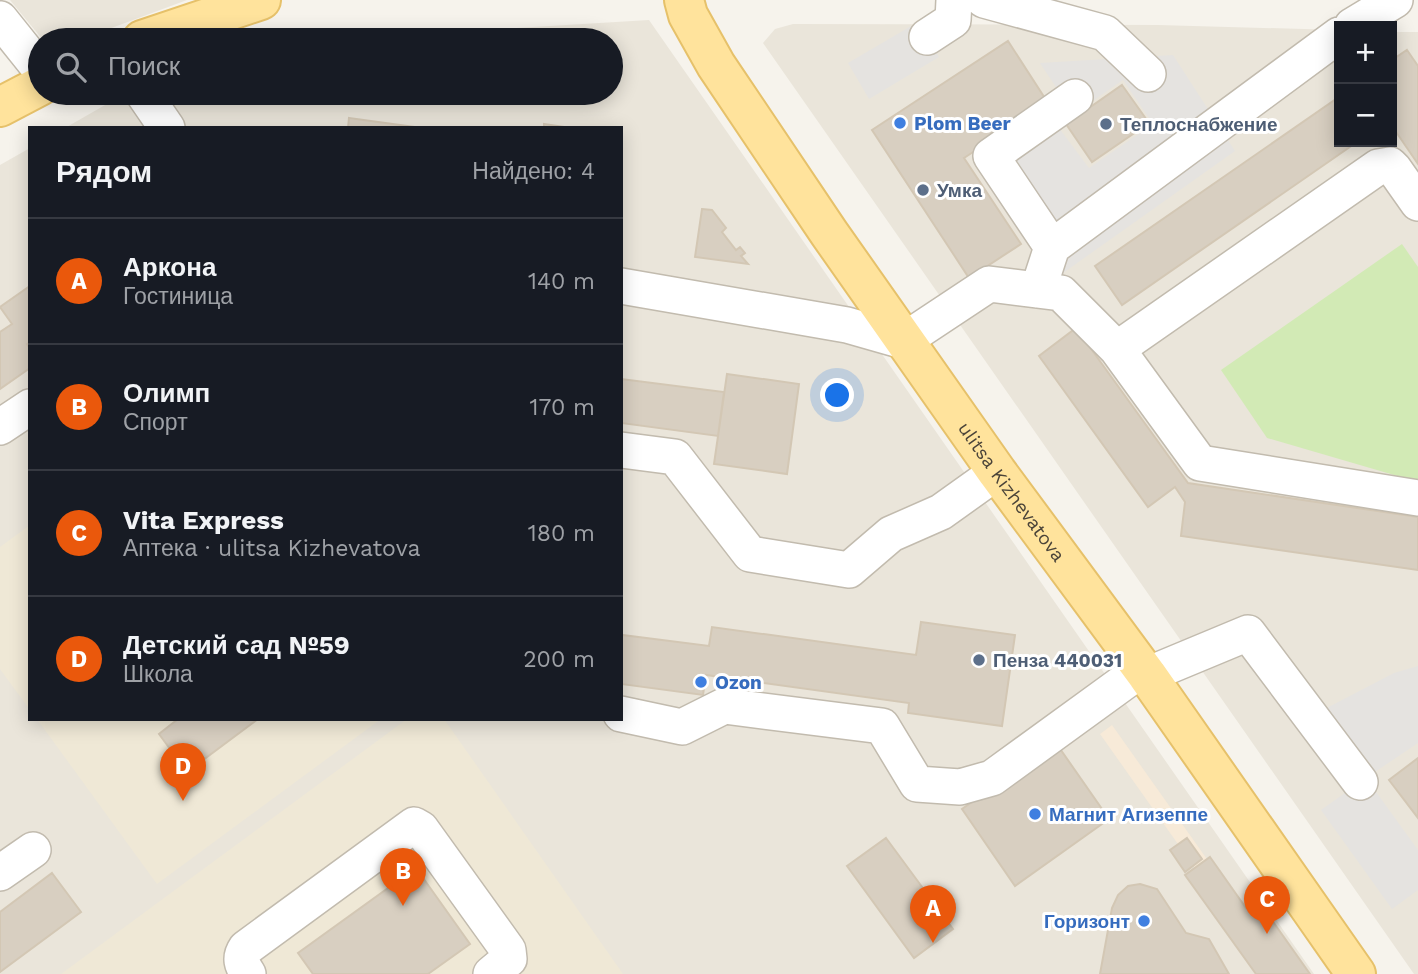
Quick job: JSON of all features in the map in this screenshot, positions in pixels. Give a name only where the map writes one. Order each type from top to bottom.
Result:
[{"type":"main road","points":[[178,28],[261,0]]},
{"type":"main road","name":"ulitsa Kizhevatova","points":[[684,0],[688,15],[716,65],[904,341],[1144,672],[1356,974]]},
{"type":"main road","points":[[0,107],[28,92]]},
{"type":"street","points":[[927,37],[953,20],[954,0]]},
{"type":"street","points":[[984,0],[1105,33],[1148,74]]},
{"type":"street","points":[[1360,21],[1395,0]]},
{"type":"street","points":[[0,19],[28,54]]},
{"type":"street","points":[[1038,290],[1052,247],[1334,39]]},
{"type":"street","points":[[1052,247],[991,156],[1075,97]]},
{"type":"street","points":[[151,105],[166,126]]},
{"type":"street","points":[[1118,349],[1383,164],[1394,169],[1418,203]]},
{"type":"street","points":[[623,286],[847,326],[904,341],[989,284],[1061,293],[1118,349],[1200,463],[1418,498]]},
{"type":"street","points":[[0,427],[28,408]]},
{"type":"street","points":[[623,450],[675,457],[750,554],[849,570],[891,534],[942,512],[997,472]]},
{"type":"street","points":[[623,714],[682,727],[724,706],[882,726],[917,784],[960,787],[992,778],[1144,672],[1248,633],[1360,782]]},
{"type":"street","points":[[248,974],[241,961],[246,948],[414,825],[421,829],[508,950],[509,959],[491,974]]},
{"type":"street","points":[[0,873],[33,850]]},
{"type":"shaded area","points":[[10,0],[187,0],[111,28],[33,28]]},
{"type":"shaded area","points":[[649,20],[1314,974],[0,974],[0,165],[28,149],[28,721],[623,721],[623,126],[68,126],[105,105],[623,105],[623,28],[517,28]]},
{"type":"shaded area","points":[[918,22],[939,57],[869,99],[848,63]]},
{"type":"shaded area","points":[[793,24],[1158,25],[1334,30],[1334,147],[1397,147],[1397,32],[1418,32],[1418,974],[1414,974],[763,43],[775,29]]},
{"type":"shaded area","points":[[1173,55],[1235,151],[1056,278],[985,168],[1053,120],[1089,168],[1153,124],[1123,80],[1074,114],[1040,63]]},
{"type":"shaded area","points":[[28,526],[28,707],[0,669],[0,547]]},
{"type":"shaded area","points":[[1418,666],[1418,743],[1366,778],[1321,711],[1394,673]]},
{"type":"shaded area","points":[[38,721],[378,721],[157,884]]},
{"type":"shaded area","points":[[404,721],[445,721],[623,974],[61,974]]},
{"type":"shaded area","points":[[1112,725],[1226,886],[1214,895],[1100,734]]},
{"type":"shaded area","points":[[1366,778],[1418,850],[1418,890],[1392,909],[1321,810]]},
{"type":"green space","points":[[1402,244],[1418,267],[1418,482],[1267,438],[1221,370]]},
{"type":"building","points":[[1008,41],[1048,103],[964,158],[1021,244],[969,278],[872,130]]},
{"type":"building","points":[[1407,50],[1418,66],[1418,164],[1397,133],[1397,57]]},
{"type":"building","points":[[1122,85],[1149,123],[1092,162],[1066,124]]},
{"type":"building","points":[[1334,100],[1334,147],[1350,147],[1122,305],[1095,266]]},
{"type":"building","points":[[349,118],[407,126],[348,126]]},
{"type":"building","points":[[702,209],[712,210],[726,228],[722,232],[736,250],[740,247],[745,253],[741,256],[748,264],[695,257]]},
{"type":"building","points":[[28,287],[28,369],[0,389],[0,332],[12,324],[0,307]]},
{"type":"building","points":[[1076,328],[1188,483],[1418,517],[1418,570],[1181,536],[1185,502],[1175,487],[1148,507],[1039,356]]},
{"type":"building","points":[[727,374],[799,384],[787,474],[714,464]]},
{"type":"building","points":[[623,379],[724,392],[718,436],[623,423]]},
{"type":"building","points":[[921,622],[1015,635],[1002,726],[908,713],[909,703],[706,675],[703,695],[623,684],[623,635],[709,646],[712,627],[916,655]]},
{"type":"building","points":[[175,721],[255,721],[187,772],[159,734]]},
{"type":"building","name":"Магнит Агизеппе","points":[[1056,743],[1109,819],[1015,886],[962,809]]},
{"type":"building","points":[[1418,758],[1418,818],[1389,780]]},
{"type":"building","points":[[886,838],[953,929],[914,958],[847,866]]},
{"type":"building","points":[[1187,838],[1202,859],[1185,872],[1170,850]]},
{"type":"building","points":[[1210,857],[1246,908],[1257,899],[1310,974],[1256,974],[1185,875]]},
{"type":"building","points":[[416,868],[470,944],[428,974],[313,974],[298,953]]},
{"type":"building","points":[[52,873],[81,912],[0,972],[0,912]]},
{"type":"building","name":"Горизонт","points":[[1140,884],[1157,889],[1186,933],[1209,939],[1229,974],[1100,974],[1112,908],[1118,895],[1128,886]]},
{"type":"place","name":"Plom Beer","points":[[900,123]]},
{"type":"place","name":"Теплоснабжение","points":[[1106,124]]},
{"type":"place","name":"Умка","points":[[923,190]]},
{"type":"place","name":"Пенза 440031","points":[[979,660]]},
{"type":"place","name":"Ozon","points":[[701,682]]},
{"type":"place","name":"Детский сад №59","points":[[183,801]]},
{"type":"place","name":"Магнит Агизеппе","points":[[1035,814]]},
{"type":"place","name":"Олимп","points":[[403,906]]},
{"type":"place","name":"Горизонт","points":[[1144,921]]},
{"type":"place","name":"Vita Express","points":[[1267,934]]},
{"type":"place","name":"Аркона","points":[[933,943]]}]
